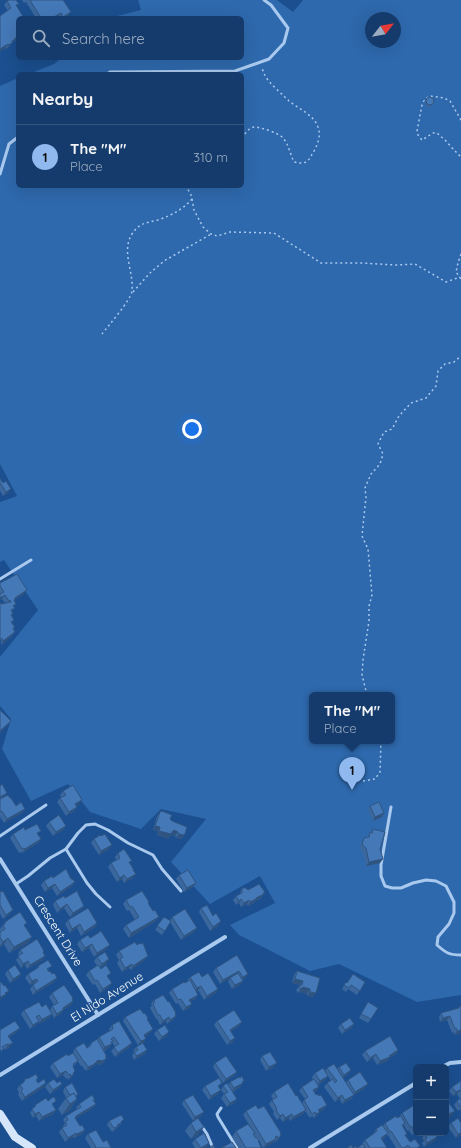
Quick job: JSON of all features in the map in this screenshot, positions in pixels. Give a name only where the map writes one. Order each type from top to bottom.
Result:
[{"type":"street","name":"Crescent Drive","points":[[0,859],[98,1015]]},
{"type":"street","name":"El Nido Avenue","points":[[0,1075],[225,937]]},
{"type":"street","points":[[448,1064],[461,1062]]},
{"type":"street","points":[[310,1148],[413,1085]]},
{"type":"street","points":[[0,1114],[15,1137],[32,1148]]},
{"type":"lane","points":[[110,72],[235,71],[269,60],[284,43],[288,28],[271,5],[264,0]]},
{"type":"lane","points":[[0,174],[9,144],[16,139]]},
{"type":"lane","points":[[0,579],[31,560]]},
{"type":"lane","points":[[0,836],[46,806]]},
{"type":"lane","points":[[391,807],[381,865],[381,876],[385,886],[401,888],[426,880],[436,881],[446,886],[454,902],[454,913],[449,924],[438,937],[437,945],[445,952],[454,955],[461,955]]},
{"type":"lane","points":[[16,884],[50,858],[66,849],[86,825],[95,824],[108,830],[128,843],[153,855],[162,869],[181,891]]},
{"type":"lane","points":[[66,849],[87,883],[110,907]]},
{"type":"lane","points":[[221,1108],[217,1114],[218,1117],[237,1148]]},
{"type":"lane","points":[[199,1122],[208,1134],[213,1148]]},
{"type":"path","points":[[244,135],[248,130],[254,128],[271,131],[280,135],[289,148],[294,162],[299,163],[305,163],[309,160],[316,149],[319,140],[318,127],[313,119],[289,101],[266,78],[260,63]]},
{"type":"path","points":[[461,120],[450,101],[444,98],[430,96],[425,99],[422,105],[417,131],[422,140],[433,133],[437,133],[461,157]]},
{"type":"path","points":[[187,188],[191,195],[194,210],[203,227],[210,234],[217,236],[230,232],[274,233],[321,263],[396,265],[415,264],[446,282],[460,278],[456,272],[461,254]]},
{"type":"path","points":[[132,292],[127,249],[131,236],[137,227],[146,222],[158,220],[175,213],[184,208],[192,199]]},
{"type":"path","points":[[102,334],[120,312],[132,292],[150,273],[164,261],[210,234]]},
{"type":"path","points":[[365,692],[362,675],[372,590],[368,549],[362,536],[366,497],[364,488],[371,474],[380,464],[383,454],[378,444],[384,432],[392,429],[399,416],[411,403],[426,398],[436,386],[438,371],[445,364],[454,362],[461,356]]},
{"type":"path","points":[[363,781],[375,779],[380,772],[381,744]]},
{"type":"shaded area","points":[[138,0],[277,0],[293,12],[303,0],[461,0],[461,995],[417,1002],[339,964],[310,971],[239,935],[230,925],[275,903],[260,876],[210,904],[171,862],[206,819],[161,809],[141,829],[90,812],[68,784],[31,801],[2,749],[11,719],[0,706],[0,657],[38,610],[4,560],[0,562],[0,502],[17,496],[0,464],[0,86],[16,79],[16,188],[244,188],[244,72],[34,72],[54,64],[59,60],[244,60],[244,16],[117,16],[141,10]]},
{"type":"building","points":[[16,0],[19,4],[16,5],[23,16],[16,16],[15,40],[9,45],[8,44],[0,49],[0,16],[11,8],[7,1]]},
{"type":"building","points":[[30,0],[63,0],[71,12],[65,16],[62,16],[61,13],[56,16],[40,16]]},
{"type":"building","points":[[428,97],[432,97],[434,101],[432,105],[428,105],[426,103],[426,99]]},
{"type":"building","points":[[0,478],[3,483],[6,481],[11,489],[6,492],[0,484]]},
{"type":"building","points":[[17,574],[27,590],[14,600],[16,604],[13,606],[15,608],[11,610],[13,614],[11,615],[14,620],[11,622],[15,627],[13,628],[15,632],[3,641],[2,638],[0,640],[0,602],[1,604],[11,602],[5,595],[0,598],[0,594],[4,592],[0,586],[0,583]]},
{"type":"building","points":[[0,710],[11,721],[0,731]]},
{"type":"building","points":[[2,784],[7,793],[0,797],[0,786]]},
{"type":"building","points":[[73,785],[82,800],[75,804],[77,807],[69,812],[60,798],[66,795],[63,791]]},
{"type":"building","points":[[8,795],[16,806],[21,802],[25,809],[7,819],[2,811],[0,812],[0,799]]},
{"type":"building","points":[[379,802],[384,813],[375,817],[370,806]]},
{"type":"building","points":[[162,811],[172,815],[170,819],[172,821],[187,827],[185,834],[179,834],[174,830],[171,834],[159,831],[160,827],[155,826],[160,812]]},
{"type":"building","points":[[59,815],[66,826],[56,832],[49,822]]},
{"type":"building","points":[[37,824],[41,831],[37,833],[41,839],[25,849],[22,849],[13,834],[24,827],[25,830]]},
{"type":"building","points":[[373,829],[385,832],[380,849],[383,859],[369,862],[366,848],[362,844],[364,838],[369,837],[370,832],[372,833]]},
{"type":"building","points":[[105,834],[112,845],[101,851],[94,839]]},
{"type":"building","points":[[124,849],[132,861],[129,862],[136,874],[127,879],[124,875],[120,878],[111,863],[120,858],[118,853]]},
{"type":"building","points":[[66,869],[71,879],[75,882],[60,892],[55,884],[48,888],[44,881],[52,876],[53,878]]},
{"type":"building","points":[[188,870],[196,883],[187,888],[179,875]]},
{"type":"building","points":[[259,884],[265,892],[263,893],[264,894],[250,902],[249,900],[244,903],[241,899],[239,901],[236,896],[242,893],[242,888],[246,888],[248,890]]},
{"type":"building","points":[[0,891],[3,891],[13,910],[6,915],[0,905]]},
{"type":"building","points":[[77,891],[84,906],[73,913],[67,904],[60,909],[55,901],[64,896],[65,898]]},
{"type":"building","points":[[142,891],[153,911],[155,910],[159,917],[131,933],[126,925],[139,917],[126,900]]},
{"type":"building","points":[[207,905],[213,916],[216,913],[221,921],[213,927],[201,908]]},
{"type":"building","points":[[88,908],[97,923],[84,932],[80,924],[72,929],[68,920]]},
{"type":"building","points":[[185,909],[197,928],[184,936],[172,917]]},
{"type":"building","points":[[20,912],[27,923],[24,925],[32,937],[14,947],[8,938],[3,942],[0,937],[0,932],[5,929],[3,925],[5,922]]},
{"type":"building","points":[[164,917],[171,921],[165,931],[157,926]]},
{"type":"building","points":[[101,931],[110,945],[97,953],[92,944],[85,948],[80,940],[88,935],[90,938]]},
{"type":"building","points":[[37,939],[44,951],[45,956],[30,965],[28,961],[23,964],[18,956],[23,953],[20,950]]},
{"type":"building","points":[[135,942],[137,945],[143,943],[148,956],[133,966],[132,964],[125,968],[120,959],[123,957],[119,951]]},
{"type":"building","points":[[105,952],[109,959],[102,964],[97,957]]},
{"type":"building","points":[[237,955],[248,974],[243,977],[239,971],[223,980],[216,968]]},
{"type":"building","points":[[48,960],[52,966],[47,969],[52,974],[54,973],[57,978],[36,991],[33,985],[38,981],[37,979],[32,981],[28,974]]},
{"type":"building","points":[[15,965],[21,974],[13,979],[8,970]]},
{"type":"building","points":[[98,965],[101,969],[106,965],[111,973],[107,976],[112,983],[103,989],[97,980],[95,981],[89,971]]},
{"type":"building","points":[[297,971],[320,978],[316,993],[310,992],[310,989],[303,987],[301,989],[299,986],[302,985],[303,981],[295,979]]},
{"type":"building","points":[[199,972],[202,977],[208,973],[218,989],[207,996],[201,986],[197,988],[190,977]]},
{"type":"building","points":[[238,973],[243,981],[235,985],[230,978]]},
{"type":"building","points":[[353,974],[365,982],[360,991],[351,985],[349,988],[344,985]]},
{"type":"building","points":[[190,980],[198,995],[189,1000],[192,1004],[186,1007],[181,999],[178,1000],[172,989]]},
{"type":"building","points":[[0,982],[4,986],[5,985],[9,991],[1,997],[0,996]]},
{"type":"building","points":[[64,985],[73,998],[73,1001],[57,1014],[52,1006],[58,1003],[52,993]]},
{"type":"building","points":[[163,995],[168,1002],[169,1001],[176,1013],[176,1016],[170,1020],[169,1017],[163,1021],[160,1015],[158,1015],[153,1004],[155,1002],[154,1000]]},
{"type":"building","points":[[39,1002],[42,1007],[46,1004],[52,1014],[43,1019],[39,1015],[36,1017],[39,1021],[33,1025],[24,1010]]},
{"type":"building","points":[[368,1002],[378,1008],[371,1019],[361,1014]]},
{"type":"building","points":[[461,1006],[461,1030],[457,1031],[450,1016],[443,1018],[441,1013],[459,1008]]},
{"type":"building","points":[[140,1009],[144,1014],[145,1013],[153,1029],[144,1035],[146,1039],[141,1041],[125,1017]]},
{"type":"building","points":[[234,1010],[242,1022],[230,1030],[235,1038],[230,1041],[217,1021]]},
{"type":"building","points":[[350,1018],[354,1024],[345,1030],[341,1024]]},
{"type":"building","points":[[15,1021],[20,1028],[8,1036],[13,1043],[2,1047],[4,1049],[0,1051],[0,1030]]},
{"type":"building","points":[[119,1021],[132,1043],[118,1053],[114,1047],[119,1044],[114,1037],[111,1039],[113,1041],[111,1042],[112,1044],[105,1047],[99,1037],[113,1029],[112,1025]]},
{"type":"building","points":[[165,1025],[169,1032],[162,1037],[157,1030]]},
{"type":"building","points":[[390,1036],[398,1050],[389,1056],[390,1057],[380,1061],[376,1054],[370,1058],[365,1051]]},
{"type":"building","points":[[97,1039],[106,1055],[106,1059],[102,1061],[98,1060],[93,1065],[88,1067],[75,1048],[84,1043],[87,1048]]},
{"type":"building","points":[[143,1043],[147,1050],[137,1056],[134,1052],[138,1050],[136,1047]]},
{"type":"building","points":[[270,1052],[277,1063],[269,1067],[262,1056]]},
{"type":"building","points":[[73,1053],[78,1061],[73,1064],[75,1071],[73,1073],[74,1074],[71,1076],[66,1071],[60,1074],[53,1063],[67,1054],[68,1056]]},
{"type":"building","points":[[226,1056],[237,1072],[226,1079],[215,1063]]},
{"type":"building","points":[[346,1063],[351,1070],[344,1075],[339,1067]]},
{"type":"building","points":[[334,1064],[354,1095],[345,1100],[342,1095],[338,1098],[327,1083],[333,1079],[335,1083],[337,1081],[327,1068]]},
{"type":"building","points":[[323,1068],[328,1076],[320,1081],[315,1073]]},
{"type":"building","points":[[360,1072],[368,1084],[355,1092],[348,1080]]},
{"type":"building","points":[[36,1074],[38,1078],[36,1080],[38,1083],[44,1079],[46,1083],[25,1097],[21,1091],[23,1089],[20,1085],[25,1079]]},
{"type":"building","points":[[242,1076],[244,1081],[242,1082],[243,1083],[234,1088],[230,1082]]},
{"type":"building","points":[[219,1078],[222,1083],[218,1086],[221,1090],[211,1096],[205,1086]]},
{"type":"building","points":[[54,1079],[57,1083],[60,1081],[62,1084],[53,1090],[48,1083]]},
{"type":"building","points":[[314,1079],[319,1087],[313,1090],[316,1095],[321,1095],[327,1105],[318,1110],[320,1112],[316,1114],[315,1112],[312,1114],[304,1100],[308,1097],[302,1087]]},
{"type":"building","points":[[461,1081],[461,1092],[460,1090],[456,1092],[452,1087]]},
{"type":"building","points":[[72,1083],[78,1094],[75,1096],[74,1093],[70,1095],[65,1087]]},
{"type":"building","points":[[227,1083],[237,1099],[230,1103],[224,1094],[228,1092],[223,1086]]},
{"type":"building","points":[[288,1083],[306,1110],[293,1117],[292,1114],[285,1118],[283,1114],[280,1116],[272,1100],[277,1097],[274,1092]]},
{"type":"building","points":[[74,1093],[77,1099],[70,1104],[66,1098]]},
{"type":"building","points":[[92,1095],[96,1104],[75,1118],[80,1126],[82,1125],[85,1130],[68,1138],[62,1128],[67,1125],[65,1122],[68,1120],[66,1116],[81,1107],[79,1104]]},
{"type":"building","points":[[193,1095],[204,1112],[195,1117],[184,1100]]},
{"type":"building","points":[[53,1097],[56,1101],[52,1104],[56,1110],[42,1117],[39,1112],[35,1114],[32,1109],[36,1106],[35,1105],[46,1098],[48,1101]]},
{"type":"building","points":[[461,1098],[461,1107],[460,1107],[457,1101]]},
{"type":"building","points":[[449,1103],[455,1111],[449,1114]]},
{"type":"building","points":[[256,1105],[258,1109],[264,1106],[281,1133],[281,1136],[278,1138],[277,1136],[275,1137],[276,1139],[266,1144],[246,1111]]},
{"type":"building","points":[[413,1106],[413,1128],[411,1126],[410,1127],[402,1113]]},
{"type":"building","points":[[121,1115],[124,1119],[114,1128],[109,1121]]},
{"type":"building","points":[[396,1116],[397,1118],[401,1116],[405,1123],[402,1125],[407,1134],[405,1135],[410,1142],[415,1139],[420,1146],[417,1148],[410,1148],[408,1145],[402,1148],[385,1123]]},
{"type":"building","points":[[198,1118],[204,1127],[196,1132],[191,1123]]},
{"type":"building","points":[[458,1118],[461,1123],[461,1133],[458,1134],[451,1123]]},
{"type":"building","points":[[248,1124],[255,1133],[253,1134],[259,1140],[260,1148],[246,1148],[236,1131]]},
{"type":"building","points":[[382,1125],[388,1133],[381,1138],[387,1148],[370,1148],[365,1140]]},
{"type":"building","points":[[96,1130],[103,1142],[107,1140],[111,1148],[95,1148],[96,1147],[88,1134]]},
{"type":"building","points":[[204,1133],[209,1143],[201,1148],[195,1139]]},
{"type":"building","points":[[426,1136],[437,1137],[427,1143],[425,1139],[427,1138]]},
{"type":"building","points":[[232,1142],[236,1148],[221,1148]]},
{"type":"building","points":[[363,1144],[365,1148],[357,1148]]},
{"type":"place","name":"The \"M\"","points":[[352,790]]}]
